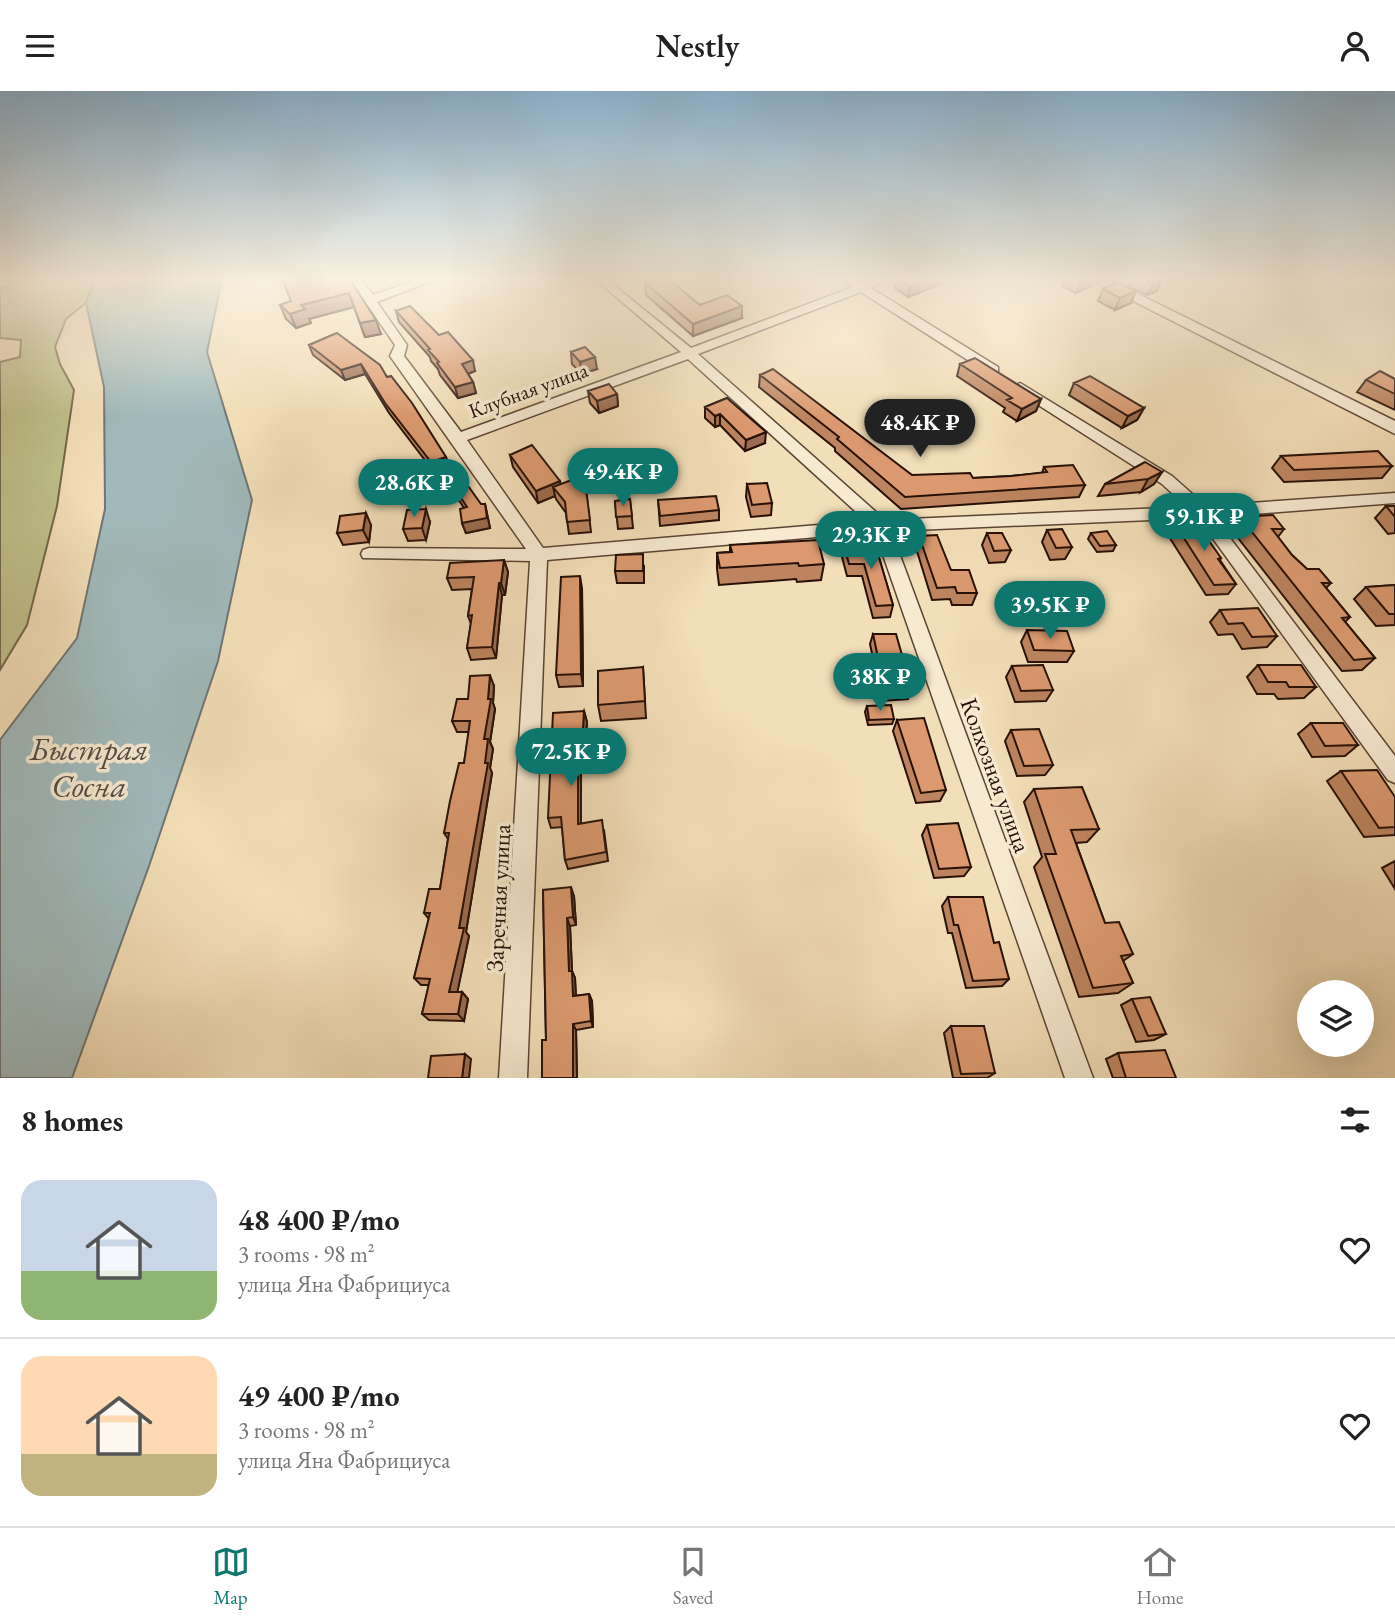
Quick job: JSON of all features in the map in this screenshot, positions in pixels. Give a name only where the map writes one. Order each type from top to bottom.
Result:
[{"type":"street","points":[[387,324],[401,345],[397,356],[458,437],[539,555]]},
{"type":"street","name":"Колхозная улица","points":[[654,324],[881,526],[1079,1078]]},
{"type":"street","name":"Клубная улица","points":[[458,437],[568,400],[762,324]]},
{"type":"street","points":[[920,324],[1167,480],[1202,512],[1395,773]]},
{"type":"street","points":[[1187,324],[1395,428]]},
{"type":"street","points":[[369,554],[539,555],[881,526],[1202,512],[1395,498]]},
{"type":"street","name":"Заречная улица","points":[[513,1078],[539,555]]},
{"type":"green space","points":[[0,324],[64,324],[55,347],[60,364],[74,390],[57,506],[27,625],[0,670],[0,362],[20,357],[21,340],[0,338]]},
{"type":"water","name":"Быстрая Сосна","points":[[91,324],[213,324],[207,352],[252,500],[218,661],[149,866],[72,1078],[0,1078],[0,740],[77,638],[105,509],[104,387]]},
{"type":"building","points":[[408,324],[428,324],[439,335],[448,332],[473,360],[462,364],[473,382],[455,387],[428,350],[430,349]]},
{"type":"building","points":[[337,333],[380,365],[387,377],[391,376],[412,403],[446,457],[431,462],[385,403],[361,364],[341,370],[309,345]]},
{"type":"building","points":[[585,347],[595,357],[580,362],[571,352]]},
{"type":"building","points":[[975,358],[1041,399],[1022,409],[1007,400],[1012,398],[960,364]]},
{"type":"building","points":[[773,369],[912,475],[970,473],[973,478],[1011,476],[1047,472],[1044,467],[1073,465],[1085,485],[905,497],[837,439],[839,437],[760,375]]},
{"type":"building","points":[[1380,371],[1395,379],[1395,394],[1366,380]]},
{"type":"building","points":[[1090,376],[1144,408],[1128,416],[1074,383]]},
{"type":"building","points":[[609,384],[617,394],[597,401],[588,391]]},
{"type":"building","points":[[727,398],[766,432],[746,440],[720,414],[715,416],[705,407]]},
{"type":"building","points":[[532,445],[560,481],[536,491],[510,455]]},
{"type":"building","points":[[1378,451],[1392,466],[1294,470],[1281,456]]},
{"type":"building","points":[[1145,462],[1162,472],[1148,479],[1105,484]]},
{"type":"building","points":[[461,476],[481,504],[485,504],[487,518],[462,523],[460,509],[467,507],[449,480]]},
{"type":"building","points":[[577,478],[586,489],[590,520],[567,522],[565,502],[553,487]]},
{"type":"building","points":[[767,483],[772,503],[752,505],[747,484]]},
{"type":"building","points":[[716,496],[719,510],[660,516],[658,500]]},
{"type":"building","points":[[630,499],[632,516],[616,517],[615,501]]},
{"type":"building","points":[[1386,506],[1395,506],[1395,517]]},
{"type":"building","points":[[426,509],[422,528],[403,529],[407,510]]},
{"type":"building","points":[[366,513],[363,530],[337,533],[340,516]]},
{"type":"building","points":[[1273,515],[1284,529],[1272,529],[1307,569],[1319,569],[1331,583],[1322,583],[1350,617],[1342,618],[1375,658],[1354,660],[1240,517]]},
{"type":"building","points":[[1173,521],[1195,521],[1236,584],[1214,585]]},
{"type":"building","points":[[1062,529],[1072,547],[1056,548],[1047,530]]},
{"type":"building","points":[[1107,531],[1116,545],[1100,546],[1091,533]]},
{"type":"building","points":[[987,533],[1002,533],[1011,550],[994,551]]},
{"type":"building","points":[[937,535],[951,570],[969,570],[977,593],[957,593],[955,587],[937,588],[919,536]]},
{"type":"building","points":[[818,540],[824,564],[720,568],[717,553],[732,552],[730,545]]},
{"type":"building","points":[[875,544],[893,605],[876,606],[864,564],[849,564],[844,545]]},
{"type":"building","points":[[643,554],[643,571],[615,571],[616,555]]},
{"type":"building","points":[[504,560],[492,647],[467,648],[472,615],[468,616],[474,577],[447,578],[450,563]]},
{"type":"building","points":[[580,576],[581,674],[556,675],[561,577]]},
{"type":"building","points":[[1395,585],[1395,614],[1389,614],[1366,587]]},
{"type":"building","points":[[1258,608],[1277,636],[1252,637],[1243,623],[1228,624],[1220,610]]},
{"type":"building","points":[[1027,630],[1067,631],[1074,651],[1034,650]]},
{"type":"building","points":[[873,634],[896,634],[912,690],[885,691]]},
{"type":"building","points":[[1043,665],[1053,690],[1021,691],[1012,666]]},
{"type":"building","points":[[1258,665],[1301,665],[1316,687],[1289,687],[1286,682],[1268,682]]},
{"type":"building","points":[[643,667],[645,701],[598,705],[598,671]]},
{"type":"building","points":[[490,675],[488,699],[491,699],[484,739],[488,739],[485,763],[488,763],[459,928],[464,928],[449,992],[462,992],[458,1014],[422,1014],[430,979],[414,978],[430,913],[424,913],[429,889],[440,889],[449,833],[444,833],[459,763],[464,763],[470,721],[452,721],[457,699],[468,699],[470,676]]},
{"type":"building","points":[[891,705],[894,719],[869,720],[867,706]]},
{"type":"building","points":[[584,711],[581,763],[578,763],[578,824],[602,820],[606,852],[565,860],[561,817],[548,818],[553,713]]},
{"type":"building","points":[[924,718],[946,790],[921,793],[897,720]]},
{"type":"building","points":[[1311,723],[1343,723],[1358,745],[1325,746]]},
{"type":"building","points":[[1039,729],[1053,765],[1024,766],[1011,730]]},
{"type":"building","points":[[1377,770],[1395,797],[1395,827],[1379,828],[1341,771]]},
{"type":"building","points":[[1082,787],[1099,829],[1071,830],[1105,923],[1119,922],[1133,954],[1121,956],[1133,983],[1093,988],[1045,854],[1056,854],[1034,789]]},
{"type":"building","points":[[958,823],[971,867],[939,869],[927,825]]},
{"type":"building","points":[[571,887],[573,917],[567,918],[569,971],[572,971],[573,996],[589,994],[591,1021],[573,1024],[573,1078],[542,1078],[542,1040],[546,1040],[543,890]]},
{"type":"building","points":[[948,897],[983,897],[994,943],[999,942],[1009,979],[973,981],[958,925],[954,925]]},
{"type":"building","points":[[1150,997],[1166,1034],[1148,1036],[1132,999]]},
{"type":"building","points":[[951,1026],[984,1026],[995,1073],[961,1074]]},
{"type":"building","points":[[1165,1050],[1176,1078],[1126,1078],[1118,1053]]},
{"type":"building","points":[[465,1054],[462,1078],[428,1078],[431,1056]]}]
